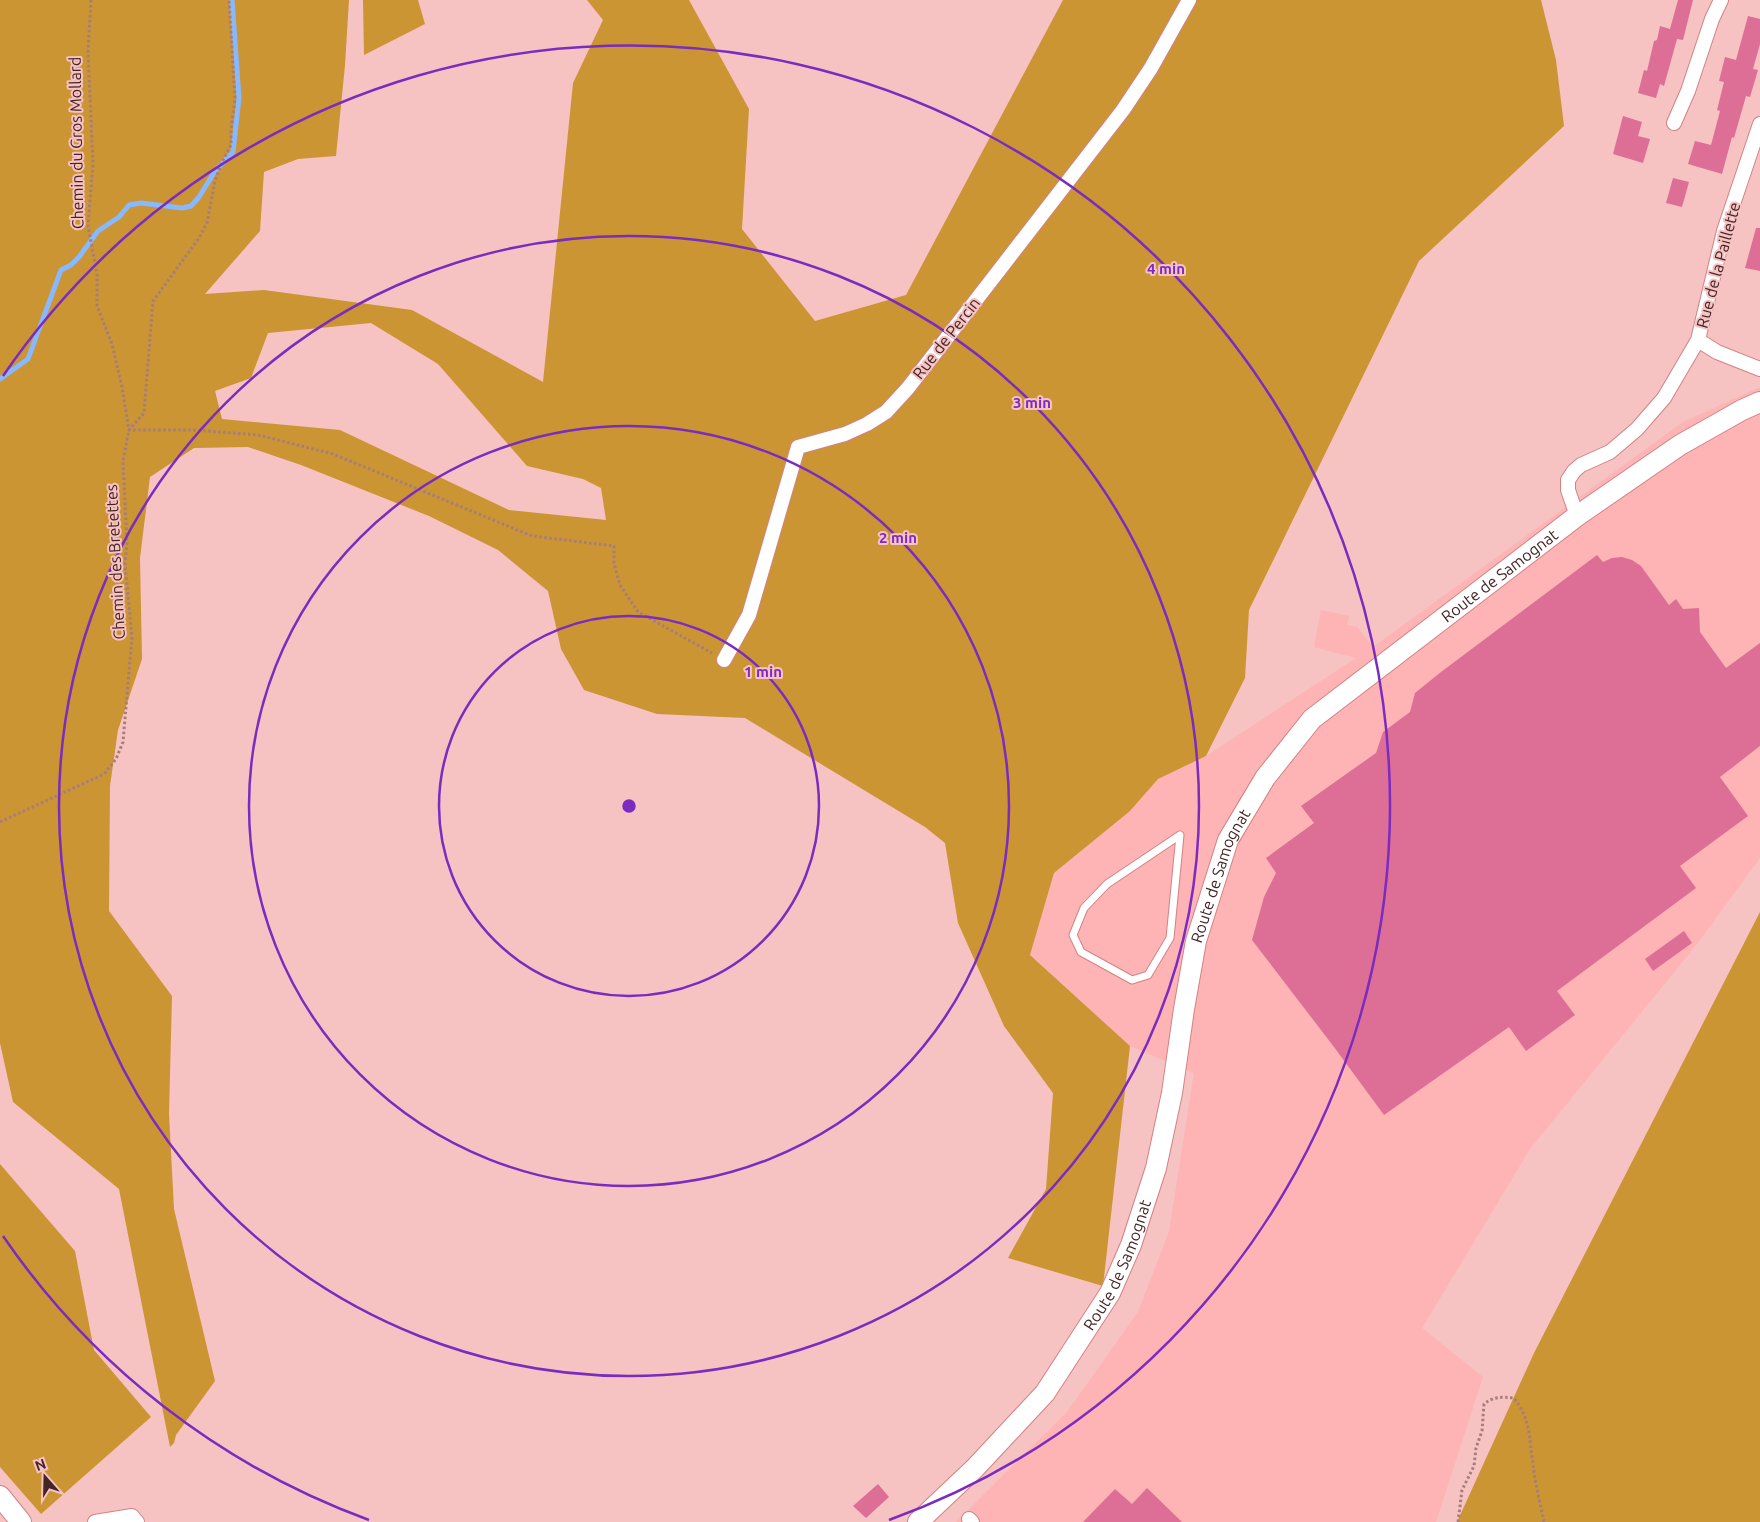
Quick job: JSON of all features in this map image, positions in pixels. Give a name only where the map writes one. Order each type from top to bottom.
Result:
[{"type":"main road","name":"Route de Samognat","points":[[918,1522],[975,1468],[1045,1393],[1110,1292],[1131,1245],[1156,1168],[1172,1093],[1196,941],[1228,840],[1264,778],[1312,719],[1577,516],[1680,446],[1742,410],[1760,402]]},
{"type":"main road","points":[[0,1496],[21,1522]]},
{"type":"street","name":"Rue de Percin","points":[[724,660],[749,615],[798,447],[845,434],[867,424],[886,412],[908,388],[1123,110],[1151,68],[1189,0]]},
{"type":"street","points":[[1674,123],[1688,92],[1712,19],[1722,0]]},
{"type":"street","name":"Rue de la Paillette","points":[[1760,124],[1724,231],[1698,340],[1717,352],[1760,369]]},
{"type":"street","points":[[1577,516],[1568,490],[1570,475],[1582,465],[1610,452],[1637,429],[1664,398],[1698,340]]},
{"type":"street","points":[[95,1522],[132,1516],[137,1522]]},
{"type":"lane","points":[[1180,835],[1170,938],[1148,975],[1132,980],[1081,952],[1073,935],[1084,908],[1107,884],[1180,835]]},
{"type":"path","name":"Chemin du Gros Mollard","points":[[92,0],[88,52],[92,164],[88,226],[97,274],[97,306],[112,344],[129,430]]},
{"type":"path","name":"Chemin des Bretettes","points":[[0,822],[104,774],[116,759],[123,742],[132,637],[124,564],[127,543],[123,461],[129,430],[144,413],[153,301],[184,261],[207,223],[215,180],[231,146],[235,99],[228,0]]},
{"type":"path","points":[[129,430],[194,430],[258,435],[333,454],[532,536],[614,546],[614,563],[620,585],[638,612],[724,660]]},
{"type":"path","points":[[1458,1522],[1462,1490],[1474,1466],[1476,1448],[1482,1431],[1484,1404],[1492,1398],[1514,1398],[1522,1408],[1528,1424],[1533,1465],[1544,1522]]},
{"type":"shaded area","points":[[0,0],[349,0],[336,156],[298,159],[264,172],[260,231],[205,294],[264,290],[412,310],[543,382],[573,83],[603,20],[587,0],[689,0],[749,109],[742,229],[815,321],[906,295],[1063,0],[1541,0],[1556,60],[1564,126],[1419,261],[1249,610],[1245,678],[1206,756],[1158,779],[1130,811],[1054,873],[1030,955],[1130,1046],[1103,1286],[1008,1258],[1046,1189],[1053,1093],[1004,1026],[958,923],[945,843],[925,827],[745,718],[657,714],[584,690],[561,649],[548,591],[498,550],[429,516],[301,465],[248,447],[194,448],[150,477],[140,558],[142,659],[118,730],[110,786],[109,911],[172,996],[169,1114],[174,1209],[215,1381],[176,1435],[174,1443],[170,1447],[119,1189],[13,1102],[0,1043]],"holes":[[[371,323],[438,364],[527,466],[583,479],[601,488],[606,520],[509,510],[340,430],[222,419],[215,391],[251,378],[268,333]]]},
{"type":"shaded area","points":[[363,0],[418,0],[425,24],[364,55]]},
{"type":"shaded area","points":[[1760,387],[1760,858],[1697,944],[1530,1149],[1422,1328],[1483,1377],[1436,1522],[956,1522],[1067,1412],[1138,1312],[1169,1232],[1194,1073],[1130,1046],[1030,955],[1054,873],[1130,811],[1158,779],[1206,756],[1356,658],[1314,647],[1321,610],[1349,616],[1347,625],[1357,627],[1373,647],[1683,422]]},
{"type":"shaded area","points":[[1760,912],[1760,1522],[1457,1522],[1534,1353]]},
{"type":"shaded area","points":[[0,1164],[75,1251],[94,1350],[151,1417],[41,1514],[0,1467]]},
{"type":"building","points":[[1678,0],[1693,0],[1683,40],[1677,39],[1664,86],[1660,84],[1656,98],[1638,93],[1644,70],[1647,71],[1654,41],[1657,40],[1660,26],[1670,29]]},
{"type":"building","points":[[1748,16],[1760,19],[1760,44],[1753,69],[1758,70],[1750,97],[1746,96],[1722,174],[1688,164],[1695,141],[1711,145],[1720,111],[1717,110],[1724,82],[1719,81],[1725,57],[1736,60]]},
{"type":"building","points":[[1623,116],[1642,122],[1638,136],[1650,139],[1643,163],[1613,154]]},
{"type":"building","points":[[1673,178],[1689,182],[1682,207],[1666,203]]},
{"type":"building","points":[[1756,228],[1760,228],[1760,271],[1745,268]]},
{"type":"building","points":[[1597,555],[1603,562],[1612,558],[1622,557],[1632,560],[1641,566],[1669,605],[1676,599],[1683,609],[1699,608],[1700,632],[1726,668],[1760,643],[1760,746],[1720,777],[1748,816],[1680,866],[1696,888],[1557,991],[1575,1015],[1526,1051],[1509,1027],[1384,1115],[1252,940],[1264,897],[1276,873],[1266,858],[1314,823],[1301,806],[1376,753],[1383,732],[1410,712],[1415,693]]},
{"type":"building","points":[[1684,931],[1692,943],[1653,971],[1645,959]]},
{"type":"building","points":[[878,1484],[889,1497],[866,1518],[853,1506]]},
{"type":"building","points":[[1147,1488],[1182,1522],[1083,1522],[1115,1489],[1132,1504]]},
{"type":"waterway","points":[[0,379],[28,359],[61,270],[71,265],[79,257],[98,231],[119,217],[129,205],[141,203],[182,208],[191,206],[199,197],[215,171],[233,152],[239,98],[232,0]]}]
